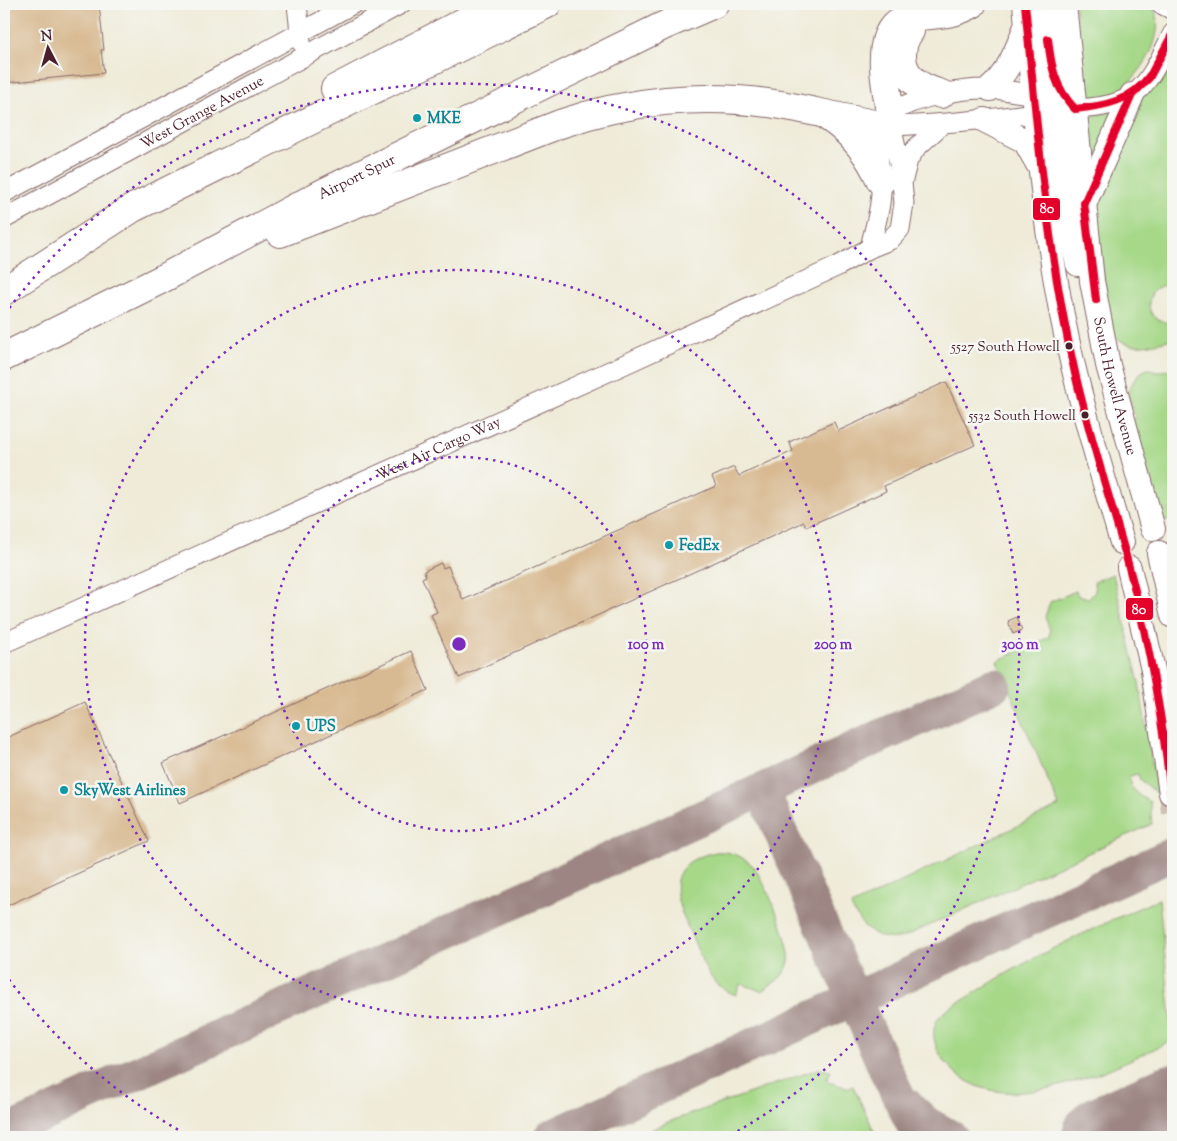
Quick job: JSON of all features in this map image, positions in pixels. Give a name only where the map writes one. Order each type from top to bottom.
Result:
[{"type":"highway","points":[[436,36],[481,4]]},
{"type":"highway","points":[[4,291],[253,132],[498,4]]},
{"type":"highway","points":[[133,208],[547,4]]},
{"type":"highway","name":"Airport Spur","points":[[4,356],[160,280],[321,194],[645,35],[714,4]]},
{"type":"highway","points":[[160,280],[541,131],[602,111],[667,101],[720,99],[774,104],[822,114],[889,119],[884,68],[887,36],[895,26],[906,19],[916,16],[956,13],[972,4]]},
{"type":"highway","points":[[929,16],[915,25],[905,36],[901,52],[904,67],[912,80],[941,94]]},
{"type":"highway","points":[[822,114],[844,128],[857,140],[892,182]]},
{"type":"main road","points":[[1045,4],[1051,68],[1055,84],[1063,97],[1050,107],[1068,225],[1076,258],[1101,330]]},
{"type":"main road","name":"South Howell Avenue","points":[[1064,4],[1041,171],[1062,317],[1086,418],[1122,542]]},
{"type":"main road","points":[[990,89],[1002,78],[1011,64],[1026,14]]},
{"type":"main road","name":"South Howell Avenue","points":[[1026,14],[1050,107],[1084,203],[1092,281],[1101,330],[1153,529]]},
{"type":"main road","points":[[1084,203],[1132,95]]},
{"type":"main road","points":[[984,120],[1024,141],[1031,150],[1041,171]]},
{"type":"main road","points":[[1159,553],[1173,616]]},
{"type":"main road","points":[[1129,568],[1153,670],[1171,792]]},
{"type":"street","points":[[296,4],[302,57]]},
{"type":"street","name":"West Grange Avenue","points":[[4,193],[353,4]]},
{"type":"street","name":"West Grange Avenue","points":[[4,219],[401,4]]},
{"type":"street","points":[[1161,4],[1173,10]]},
{"type":"street","points":[[889,119],[941,125],[984,120],[1050,107],[1107,105],[1132,95],[1149,78],[1173,33]]},
{"type":"street","points":[[213,79],[224,99]]},
{"type":"street","points":[[889,119],[914,100],[941,94],[990,89],[1050,107]]},
{"type":"street","points":[[889,119],[893,133],[892,182]]},
{"type":"street","name":"West Air Cargo Way","points":[[4,643],[637,359],[838,266],[870,248],[879,211],[892,182],[916,148],[941,125]]},
{"type":"green space","points":[[1075,4],[1150,4],[1157,17],[1157,32],[1152,49],[1143,66],[1130,81],[1116,92],[1100,98],[1085,97]]},
{"type":"green space","points":[[1173,51],[1173,286],[1163,286],[1155,289],[1149,303],[1150,311],[1155,318],[1162,322],[1173,322],[1173,339],[1132,345],[1118,339],[1113,332],[1101,260],[1096,202],[1136,106]]},
{"type":"green space","points":[[1120,110],[1093,168],[1087,117]]},
{"type":"green space","points":[[1150,369],[1156,372],[1173,369],[1173,509],[1169,510],[1171,519],[1161,523],[1133,418],[1135,417],[1130,399],[1128,399],[1130,389],[1135,380],[1141,372]]},
{"type":"green space","points":[[1113,574],[1139,683],[1157,794],[1140,780],[1138,774],[1130,776],[1130,781],[1133,789],[1150,802],[1152,824],[904,937],[887,938],[872,932],[860,921],[851,906],[1059,806],[997,661],[1049,637],[1050,630],[1045,617],[1050,602],[1076,591],[1078,596],[1089,598],[1095,592],[1094,582]]},
{"type":"green space","points":[[716,852],[734,854],[751,864],[763,882],[782,927],[789,954],[789,962],[782,976],[761,991],[742,984],[736,995],[719,986],[708,973],[681,911],[676,886],[679,875],[686,865],[698,858]]},
{"type":"green space","points":[[1159,899],[1173,1040],[1086,1078],[1053,1087],[1021,1092],[990,1090],[963,1079],[941,1056],[936,1047],[934,1037],[936,1021],[954,1005],[1015,968],[1086,932]]},
{"type":"green space","points":[[818,1069],[831,1071],[827,1079],[828,1082],[849,1088],[853,1086],[877,1137],[636,1137],[668,1122]]},
{"type":"building","points":[[4,4],[99,4],[104,50],[101,50],[104,73],[4,83]]},
{"type":"building","name":"FedEx","points":[[946,382],[975,445],[884,486],[886,491],[806,527],[804,522],[459,678],[431,615],[437,612],[422,578],[426,576],[424,571],[441,563],[443,568],[448,566],[463,600],[716,486],[712,477],[734,467],[739,476],[793,451],[789,442],[834,422],[838,431]]},
{"type":"building","points":[[1017,617],[1022,630],[1013,634],[1008,621]]},
{"type":"building","name":"UPS","points":[[411,651],[428,690],[180,803],[163,763]]},
{"type":"building","name":"SkyWest Airlines","points":[[85,702],[149,841],[4,907],[4,739]]},
{"type":"taxiway","points":[[4,1133],[994,685]]},
{"type":"taxiway","points":[[762,790],[887,1073],[919,1137]]},
{"type":"taxiway","points":[[550,1137],[1173,854]]},
{"type":"taxiway","points":[[1091,1137],[1113,1130],[1173,1103]]},
{"type":"taxiway","points":[[907,1105],[926,1123],[951,1137]]},
{"type":"runway","points":[[1104,1137],[1173,1106]]},
{"type":"tunnel","points":[[1171,793],[1173,812]]},
{"type":"transit line","name":"80","points":[[1025,4],[1044,189],[1065,327],[1086,419],[1126,556],[1142,619],[1160,715],[1173,812]]},
{"type":"transit line","name":"80","points":[[1096,300],[1084,203],[1132,95],[1149,78],[1173,33]]},
{"type":"transit line","name":"80","points":[[1048,39],[1058,85],[1075,109],[1117,101],[1135,91],[1150,75]]},
{"type":"place","name":"MKE","points":[[417,118]]},
{"type":"place","name":"5527 South Howell","points":[[1069,346]]},
{"type":"place","name":"5532 South Howell","points":[[1085,415]]},
{"type":"place","name":"FedEx","points":[[669,545]]},
{"type":"place","name":"UPS","points":[[296,726]]},
{"type":"place","name":"SkyWest Airlines","points":[[64,790]]}]
